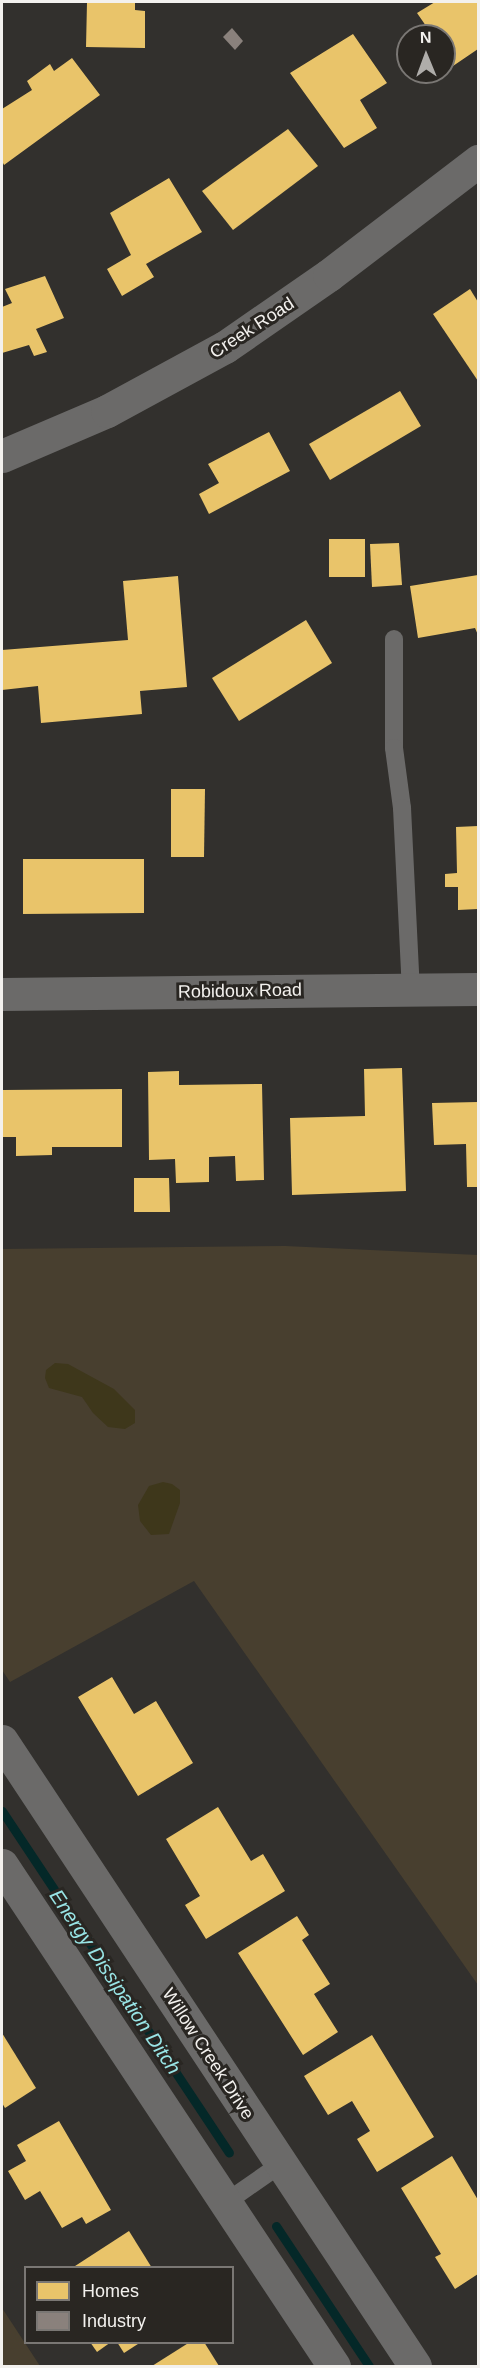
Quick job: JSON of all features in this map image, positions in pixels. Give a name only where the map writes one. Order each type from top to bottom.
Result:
[{"type":"street","name":"Creek Road","points":[[2,456],[107,411],[225,347],[476,169]]},
{"type":"street","name":"Robidoux Road","points":[[2,994],[478,989]]},
{"type":"street","name":"Willow Creek Drive","points":[[2,1741],[415,2367]]},
{"type":"street","points":[[2,1866],[334,2367]]},
{"type":"lane","points":[[394,639],[394,748],[402,808],[411,989]]},
{"type":"lane","points":[[225,2203],[281,2164]]},
{"type":"shaded area","points":[[285,1246],[478,1255],[478,1985],[194,1581],[10,1682],[2,1670],[2,1249]]},
{"type":"shaded area","points":[[2,2308],[40,2366],[2,2366]]},
{"type":"sand","points":[[55,1363],[68,1364],[114,1389],[135,1410],[135,1423],[125,1429],[108,1427],[93,1413],[82,1397],[49,1388],[45,1378],[46,1370]]},
{"type":"sand","points":[[163,1482],[172,1484],[180,1490],[180,1503],[169,1534],[151,1535],[140,1521],[138,1505],[149,1486]]},
{"type":"building: Homes","points":[[87,2],[135,2],[135,10],[145,11],[145,48],[86,47]]},
{"type":"building: Homes","points":[[435,2],[478,2],[478,49],[456,64],[456,24],[425,24],[417,13]]},
{"type":"building: Homes","points":[[353,34],[387,83],[360,100],[377,128],[344,148],[290,73]]},
{"type":"building: Homes","points":[[72,58],[100,95],[4,165],[2,161],[2,109],[32,90],[27,81],[50,64],[54,71]]},
{"type":"building: Homes","points":[[288,129],[318,166],[233,230],[202,191]]},
{"type":"building: Homes","points":[[169,178],[202,232],[146,264],[154,277],[122,296],[107,269],[131,255],[110,213]]},
{"type":"building: Homes","points":[[45,276],[64,318],[36,329],[47,352],[34,356],[29,345],[2,353],[2,307],[12,303],[5,289]]},
{"type":"building: Homes","points":[[470,289],[478,302],[478,381],[433,314]]},
{"type":"building: Homes","points":[[400,391],[421,426],[330,480],[309,444]]},
{"type":"building: Homes","points":[[269,432],[290,471],[209,514],[199,494],[219,483],[208,464]]},
{"type":"building: Homes","points":[[329,539],[365,539],[365,577],[329,577]]},
{"type":"building: Homes","points":[[399,543],[402,585],[372,587],[370,544]]},
{"type":"building: Homes","points":[[478,575],[478,635],[475,628],[418,638],[410,586]]},
{"type":"building: Homes","points":[[178,576],[187,687],[140,691],[142,714],[41,723],[38,686],[2,690],[2,650],[128,640],[123,581]]},
{"type":"building: Homes","points":[[306,620],[332,663],[239,721],[212,678]]},
{"type":"building: Homes","points":[[171,789],[205,789],[204,857],[171,857]]},
{"type":"building: Homes","points":[[478,826],[478,909],[458,910],[458,887],[445,887],[445,874],[457,873],[456,827]]},
{"type":"building: Homes","points":[[23,859],[144,859],[144,913],[23,914]]},
{"type":"building: Homes","points":[[402,1068],[406,1191],[292,1195],[290,1118],[365,1116],[364,1069]]},
{"type":"building: Homes","points":[[179,1071],[179,1085],[262,1084],[264,1180],[236,1181],[235,1156],[209,1157],[209,1182],[176,1183],[175,1159],[149,1160],[148,1072]]},
{"type":"building: Homes","points":[[122,1089],[122,1147],[52,1147],[52,1155],[16,1156],[16,1137],[2,1137],[2,1090]]},
{"type":"building: Homes","points":[[478,1102],[478,1187],[467,1187],[466,1144],[434,1145],[432,1103]]},
{"type":"building: Homes","points":[[134,1178],[169,1178],[170,1212],[134,1212]]},
{"type":"building: Homes","points":[[112,1677],[134,1714],[156,1701],[193,1763],[138,1796],[78,1697]]},
{"type":"building: Homes","points":[[218,1807],[251,1861],[263,1854],[285,1891],[206,1939],[185,1905],[200,1896],[166,1839]]},
{"type":"building: Homes","points":[[297,1916],[309,1935],[302,1940],[330,1984],[314,1994],[338,2032],[303,2055],[238,1953]]},
{"type":"building: Homes","points":[[2,2033],[36,2088],[5,2108],[2,2103]]},
{"type":"building: Homes","points":[[372,2035],[434,2137],[377,2172],[357,2139],[370,2131],[352,2101],[328,2115],[304,2076]]},
{"type":"building: Homes","points":[[59,2121],[111,2210],[86,2224],[82,2217],[62,2228],[40,2191],[25,2200],[8,2171],[26,2161],[17,2145]]},
{"type":"building: Homes","points":[[452,2156],[478,2200],[478,2274],[455,2289],[435,2257],[441,2254],[401,2188]]},
{"type":"building: Homes","points":[[129,2231],[151,2266],[75,2266]]},
{"type":"building: Homes","points":[[91,2344],[108,2344],[97,2352]]},
{"type":"building: Homes","points":[[118,2344],[138,2344],[124,2353]]},
{"type":"building: Homes","points":[[187,2344],[205,2344],[219,2366],[152,2366]]},
{"type":"building: Industry","points":[[232,28],[243,41],[235,50],[223,37]]},
{"type":"waterway","name":"Energy Dissipation Ditch","points":[[2,1811],[229,2153]]},
{"type":"waterway","name":"Energy Dissipation Ditch","points":[[276,2226],[369,2366]]}]
